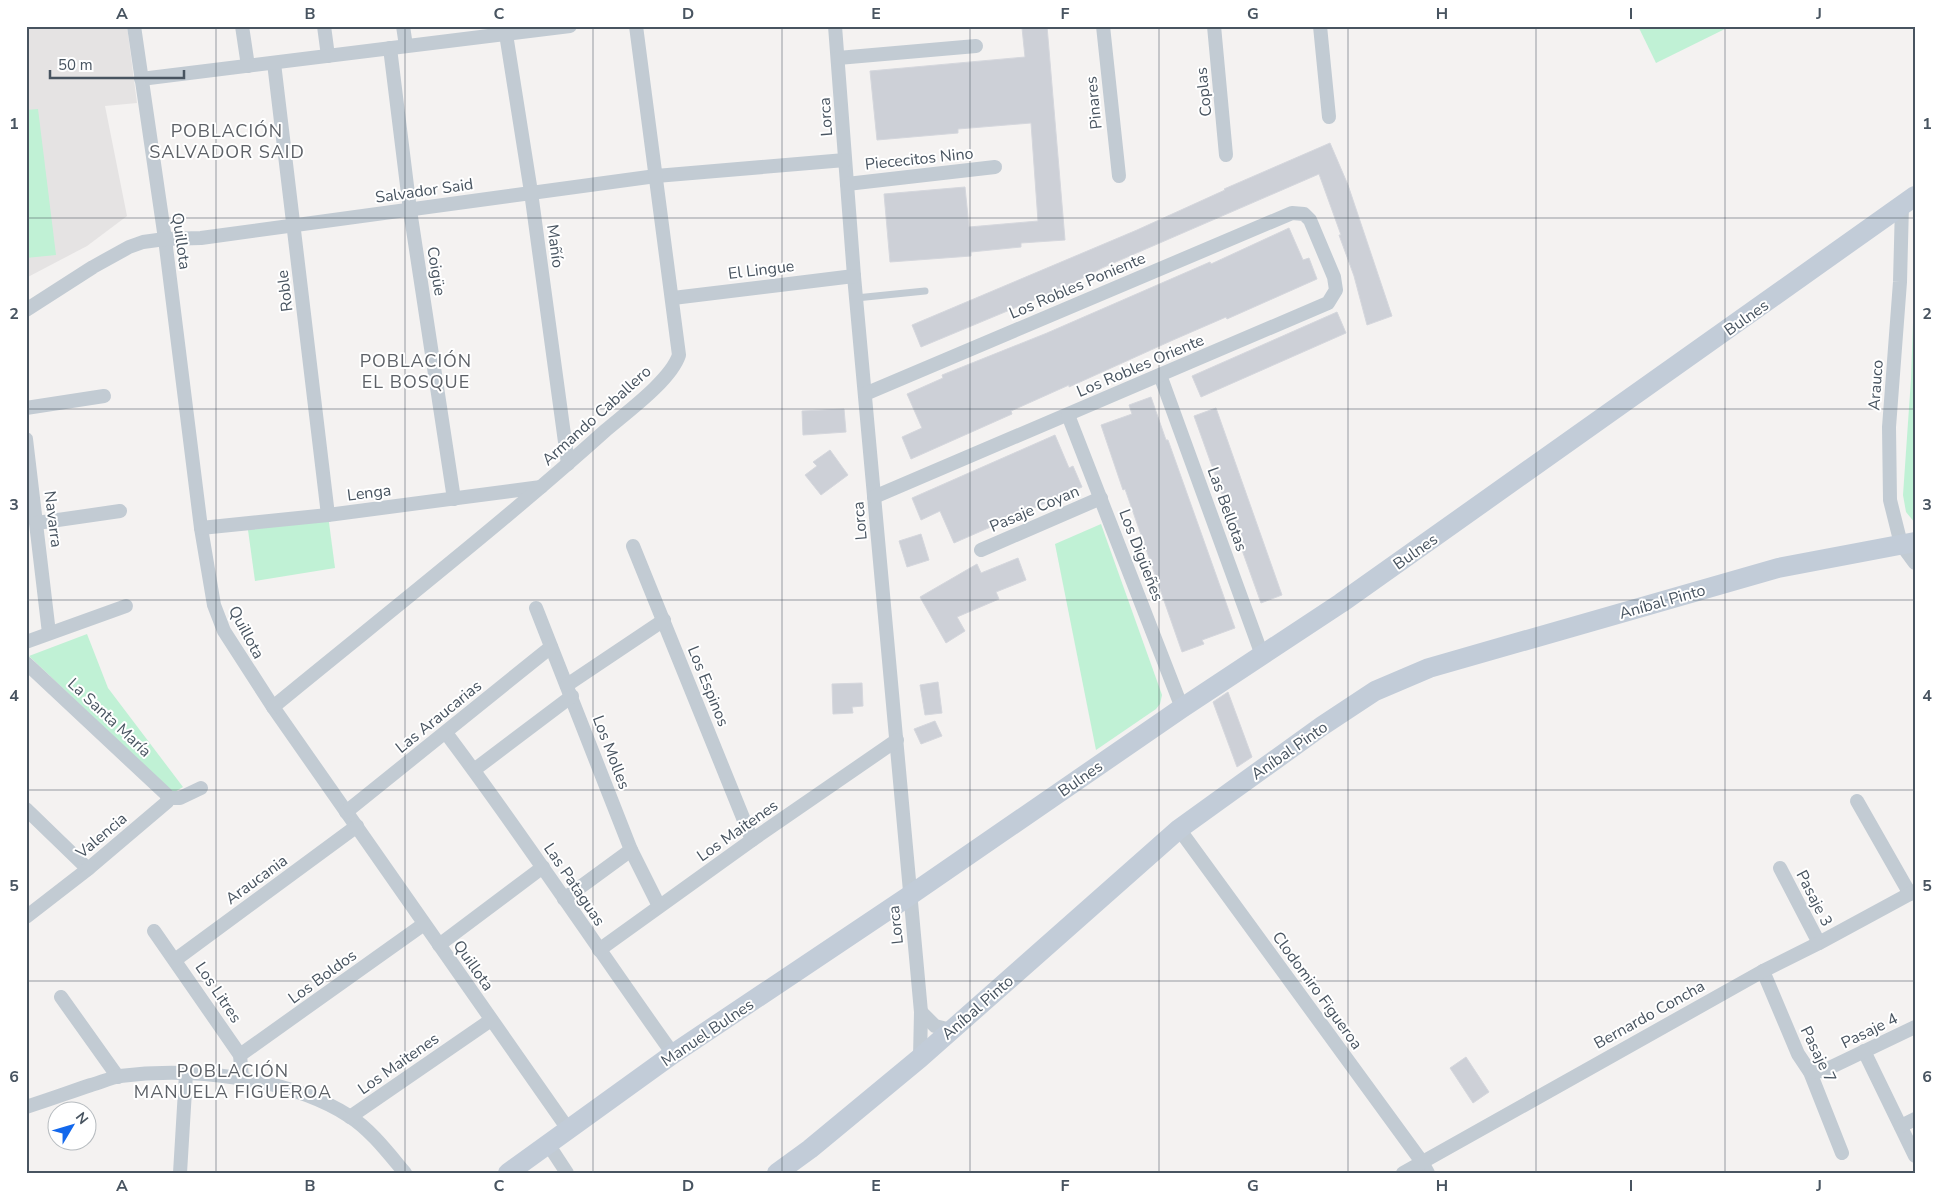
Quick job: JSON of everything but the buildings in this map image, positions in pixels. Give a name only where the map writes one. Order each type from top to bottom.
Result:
[{"type":"street","name":"Quillota","points":[[134,26],[165,239],[201,528],[214,605],[224,632],[273,707],[568,1129]]},
{"type":"street","points":[[242,26],[248,66]]},
{"type":"street","points":[[324,26],[328,56]]},
{"type":"street","points":[[403,26],[406,46]]},
{"type":"street","points":[[141,79],[406,46],[488,31],[506,34],[570,26]]},
{"type":"street","name":"Armando Caballero","points":[[273,707],[568,464],[662,381],[677,364],[679,355],[673,298],[636,26]]},
{"type":"street","name":"Lorca","points":[[835,26],[854,276],[921,1012],[920,1058]]},
{"type":"street","name":"Pinares","points":[[1102,26],[1119,176]]},
{"type":"street","name":"Coplas","points":[[1214,26],[1226,155]]},
{"type":"street","points":[[1320,26],[1330,117]]},
{"type":"street","name":"Mañío","points":[[506,34],[531,192],[568,464]]},
{"type":"street","points":[[838,58],[976,46]]},
{"type":"street","name":"Coigüe","points":[[390,48],[410,210],[454,499]]},
{"type":"street","name":"Roble","points":[[274,63],[328,515]]},
{"type":"street","name":"Salvador Said","points":[[26,310],[93,267],[129,247],[143,242],[165,239],[202,238],[656,176],[846,160]]},
{"type":"street","name":"Piececitos Nino","points":[[847,184],[995,168]]},
{"type":"street","name":"Arauco","points":[[1909,201],[1900,282],[1889,427],[1890,500],[1915,563]]},
{"type":"street","name":"Bulnes","points":[[909,896],[1182,708],[1341,603],[1909,201]]},
{"type":"street","name":"Los Robles Poniente","points":[[865,394],[1286,215],[1298,212],[1304,214]]},
{"type":"street","name":"Los Robles Oriente","points":[[874,497],[1328,303],[1332,300],[1336,290],[1334,277],[1314,227],[1304,214]]},
{"type":"street","name":"El Lingue","points":[[673,298],[854,276]]},
{"type":"street","name":"Las Bellotas","points":[[1160,375],[1262,655]]},
{"type":"street","points":[[26,408],[104,396]]},
{"type":"street","name":"Los Digüeñes","points":[[1068,415],[1182,708]]},
{"type":"street","name":"Navarra","points":[[26,440],[28,473],[37,522],[49,633]]},
{"type":"street","name":"Lenga","points":[[201,528],[328,515],[542,486]]},
{"type":"street","name":"Pasaje Coyan","points":[[981,550],[1101,498]]},
{"type":"street","points":[[37,522],[120,511]]},
{"type":"street","name":"Aníbal Pinto","points":[[777,1173],[810,1150],[920,1058],[1179,829],[1375,690],[1429,668],[1778,568],[1908,543]]},
{"type":"street","name":"Los Espinos","points":[[633,546],[752,840]]},
{"type":"street","points":[[26,642],[126,606]]},
{"type":"street","name":"Los Molles","points":[[536,608],[631,850],[659,906]]},
{"type":"street","points":[[474,770],[569,691],[664,620]]},
{"type":"street","name":"Las Araucarias","points":[[346,812],[551,647]]},
{"type":"street","name":"La Santa María","points":[[26,663],[159,787],[168,798]]},
{"type":"street","name":"Las Pataguas","points":[[446,733],[543,867],[598,950],[673,1054]]},
{"type":"street","name":"Los Maitenes","points":[[598,950],[752,840],[897,740]]},
{"type":"street","points":[[168,798],[180,798],[201,788]]},
{"type":"street","name":"Valencia","points":[[26,918],[88,869],[167,802],[168,798]]},
{"type":"street","points":[[1857,801],[1912,892]]},
{"type":"street","points":[[26,809],[88,869]]},
{"type":"street","name":"Araucania","points":[[176,960],[357,826]]},
{"type":"street","name":"Clodomiro Figueroa","points":[[1179,829],[1425,1167]]},
{"type":"street","points":[[564,899],[631,850]]},
{"type":"street","points":[[439,945],[543,867]]},
{"type":"street","name":"Pasaje 3","points":[[1780,868],[1819,944]]},
{"type":"street","name":"Bernardo Concha","points":[[1403,1173],[1425,1167],[1763,971],[1819,944],[1912,892]]},
{"type":"street","name":"Manuel Bulnes","points":[[508,1173],[673,1054],[909,896]]},
{"type":"street","name":"Los Boldos","points":[[240,1056],[424,924]]},
{"type":"street","name":"Los Litres","points":[[154,931],[176,960],[240,1056],[242,1078]]},
{"type":"street","name":"Pasaje 7","points":[[1763,971],[1798,1054],[1810,1072],[1842,1153]]},
{"type":"street","points":[[61,997],[118,1077]]},
{"type":"street","points":[[921,1012],[936,1026],[952,1030]]},
{"type":"street","name":"Los Maitenes","points":[[350,1117],[491,1020]]},
{"type":"street","name":"Pasaje 4","points":[[1810,1072],[1823,1072],[1915,1027]]},
{"type":"street","points":[[1864,1051],[1915,1156]]},
{"type":"street","points":[[26,1107],[118,1077],[166,1073],[242,1078],[294,1092],[330,1106],[350,1117],[382,1146],[405,1173]]},
{"type":"street","points":[[180,1173],[186,1074]]},
{"type":"street","points":[[1901,1126],[1915,1119]]},
{"type":"street","points":[[548,1144],[567,1173]]},
{"type":"lane","points":[[856,298],[925,291]]},
{"type":"shaded area","points":[[26,26],[127,26],[137,103],[105,106],[127,216],[87,246],[26,278]]},
{"type":"green space","points":[[1638,26],[1731,26],[1656,63]]},
{"type":"green space","points":[[38,109],[56,255],[26,258],[26,110]]},
{"type":"green space","points":[[1915,266],[1915,523],[1906,512],[1903,495],[1911,379]]},
{"type":"green space","points":[[328,515],[335,568],[255,581],[248,530]]},
{"type":"green space","points":[[1101,524],[1162,695],[1160,704],[1156,709],[1096,750],[1055,544]]},
{"type":"green space","points":[[87,634],[108,688],[183,787],[173,793],[29,656]]},
{"type":"district","name":"POBLACIÓN SALVADOR SAID","points":[[227,141]]},
{"type":"district","name":"POBLACIÓN EL BOSQUE","points":[[416,371]]},
{"type":"district","name":"POBLACIÓN MANUELA FIGUEROA","points":[[233,1081]]}]
